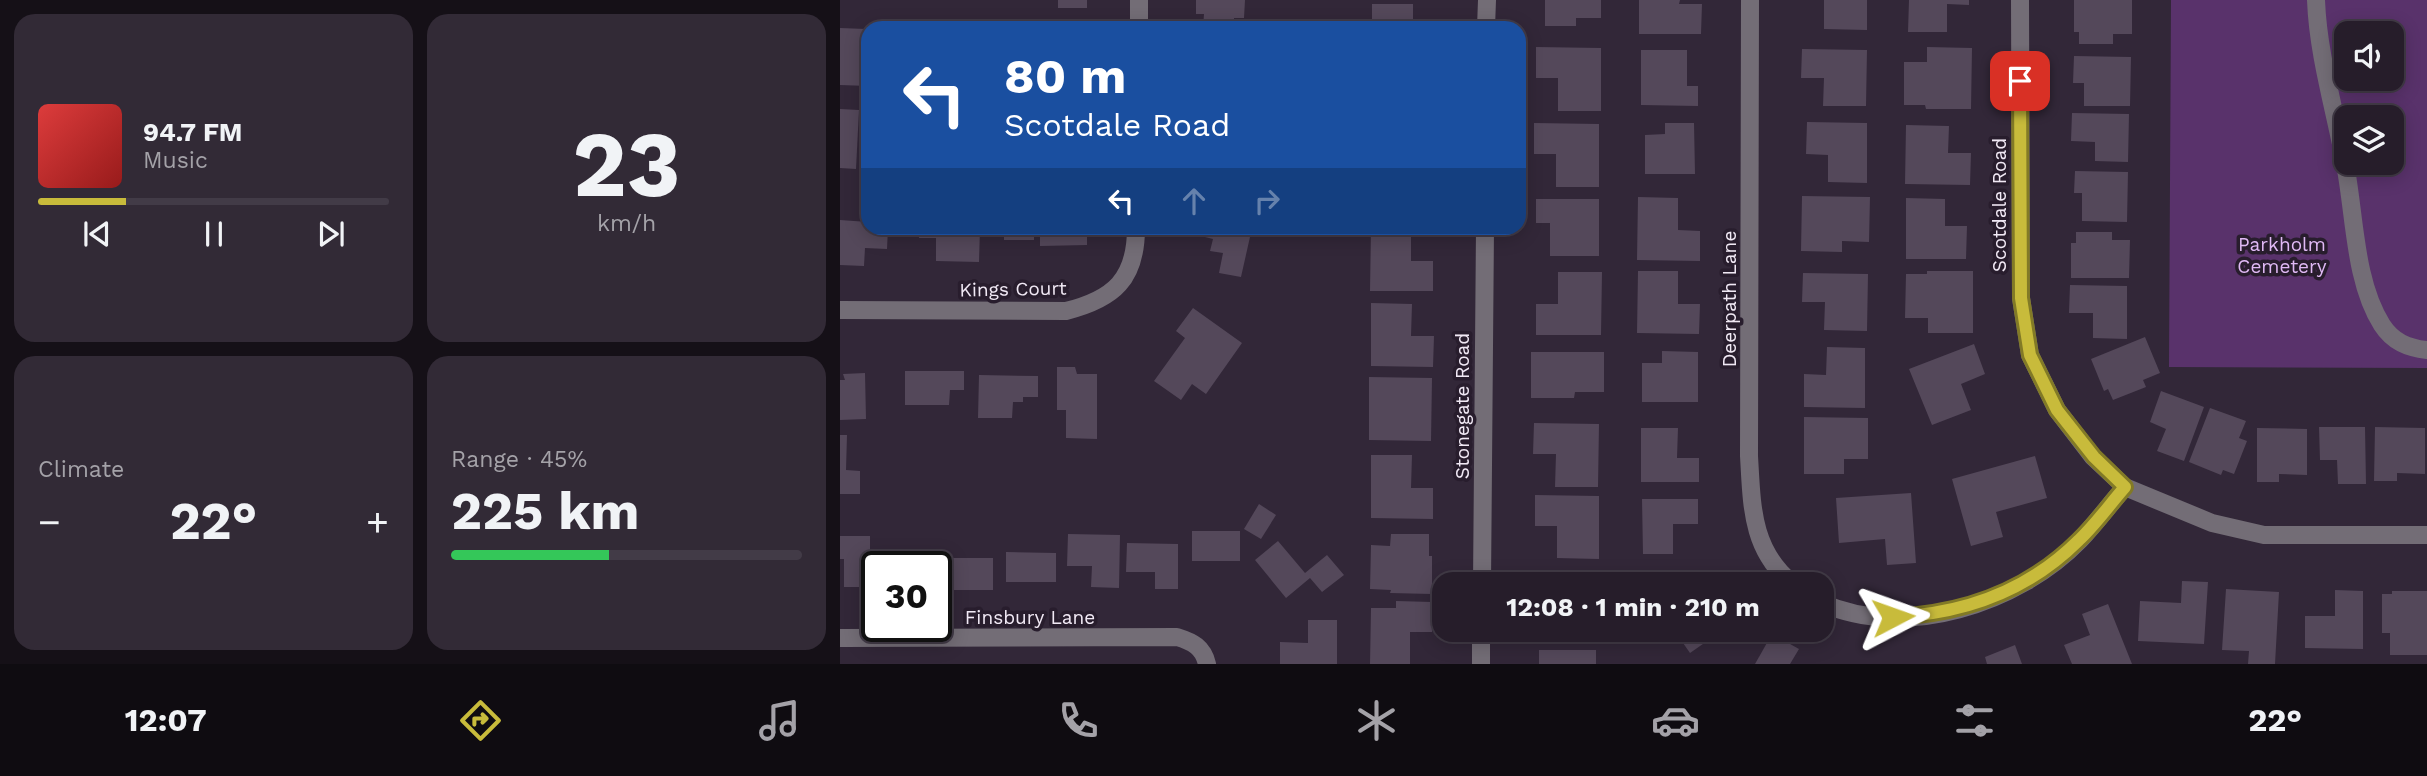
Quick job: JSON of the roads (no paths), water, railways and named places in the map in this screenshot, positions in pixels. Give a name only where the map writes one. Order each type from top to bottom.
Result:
[{"type":"street","points":[[1139,0],[1139,21]]},
{"type":"street","points":[[1486,21],[1487,0]]},
{"type":"street","name":"Deerpath Lane","points":[[1750,0],[1749,456],[1752,511],[1757,533],[1769,560],[1781,572]]},
{"type":"street","name":"Scotdale Road","points":[[2020,0],[2021,298],[2030,355],[2057,410],[2094,457],[2125,487],[2212,523],[2264,535],[2427,535]]},
{"type":"street","points":[[2316,0],[2319,34],[2352,201],[2361,271],[2377,316],[2393,339],[2406,346],[2427,350]]},
{"type":"street","name":"Kings Court","points":[[840,310],[1066,312],[1105,298],[1131,266],[1136,235]]},
{"type":"street","name":"Stonegate Road","points":[[1482,572],[1485,235]]},
{"type":"street","points":[[1834,608],[1863,615],[1893,617],[1944,612],[1985,601],[2022,584],[2078,541],[2125,487]]},
{"type":"street","name":"Finsbury Lane","points":[[840,638],[1177,637],[1192,642],[1202,650],[1208,664]]},
{"type":"street","points":[[1481,642],[1481,664]]},
{"type":"park label","name":"Parkholm Cemetery","points":[[2282,255]]}]
